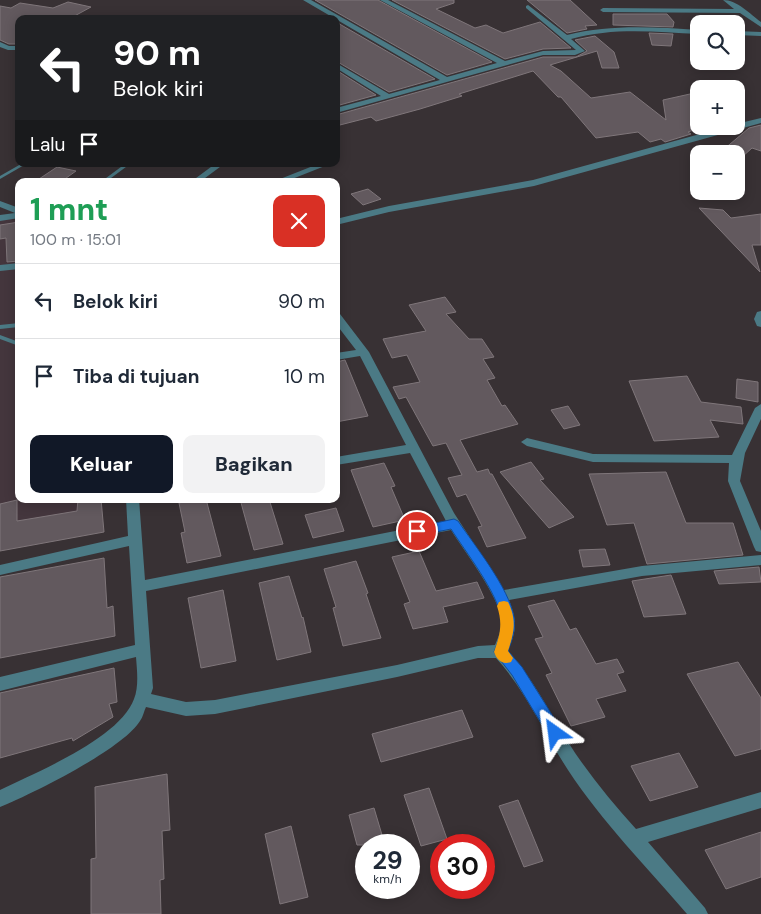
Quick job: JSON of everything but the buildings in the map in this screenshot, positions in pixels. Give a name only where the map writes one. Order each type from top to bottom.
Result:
[{"type":"street","points":[[306,0],[332,15]]},
{"type":"street","points":[[383,0],[504,64]]},
{"type":"street","points":[[726,0],[761,25]]},
{"type":"street","points":[[340,110],[546,52],[575,53],[581,51],[528,7]]},
{"type":"street","points":[[603,10],[742,11]]},
{"type":"street","points":[[340,19],[446,80]]},
{"type":"street","points":[[565,38],[583,33],[617,29],[690,32]]},
{"type":"street","points":[[745,33],[761,34]]},
{"type":"street","points":[[0,44],[8,48],[15,48]]},
{"type":"street","points":[[340,67],[387,96]]},
{"type":"street","points":[[340,221],[389,209],[550,180],[761,120]]},
{"type":"street","points":[[200,178],[216,167]]},
{"type":"street","points":[[287,178],[318,167]]},
{"type":"street","points":[[0,204],[15,210]]},
{"type":"street","points":[[0,218],[15,216]]},
{"type":"street","points":[[0,268],[15,266]]},
{"type":"street","points":[[761,314],[759,319],[761,324]]},
{"type":"street","points":[[340,321],[363,352],[454,524],[500,596],[508,618],[508,632],[500,652]]},
{"type":"street","points":[[340,356],[363,352]]},
{"type":"street","points":[[761,408],[735,459],[733,470],[734,481],[761,547]]},
{"type":"street","points":[[527,442],[593,458],[735,459]]},
{"type":"street","points":[[340,460],[415,448]]},
{"type":"street","points":[[0,798],[72,763],[117,734],[134,717],[145,688],[132,503]]},
{"type":"street","points":[[138,587],[454,524]]},
{"type":"street","points":[[0,570],[134,540]]},
{"type":"street","points":[[500,596],[642,571],[761,560]]},
{"type":"street","points":[[0,684],[143,648]]},
{"type":"street","points":[[142,699],[186,709],[215,707],[397,671],[478,652],[500,652],[517,671],[574,764],[603,804],[698,914]]},
{"type":"street","points":[[632,838],[761,800]]},
{"type":"lane","points":[[0,178],[19,167]]},
{"type":"lane","points":[[108,178],[124,167]]},
{"type":"lane","points":[[0,328],[15,325]]},
{"type":"lane","points":[[0,338],[15,343]]},
{"type":"shaded area","points":[[0,215],[15,221],[15,503],[98,503],[99,521],[0,542]]},
{"type":"slow traffic","points":[[504,606],[508,618],[508,632],[500,652],[506,658]]},
{"type":"route","points":[[417,531],[454,524],[500,596],[508,618],[508,632],[500,652],[517,671],[555,733]]}]
